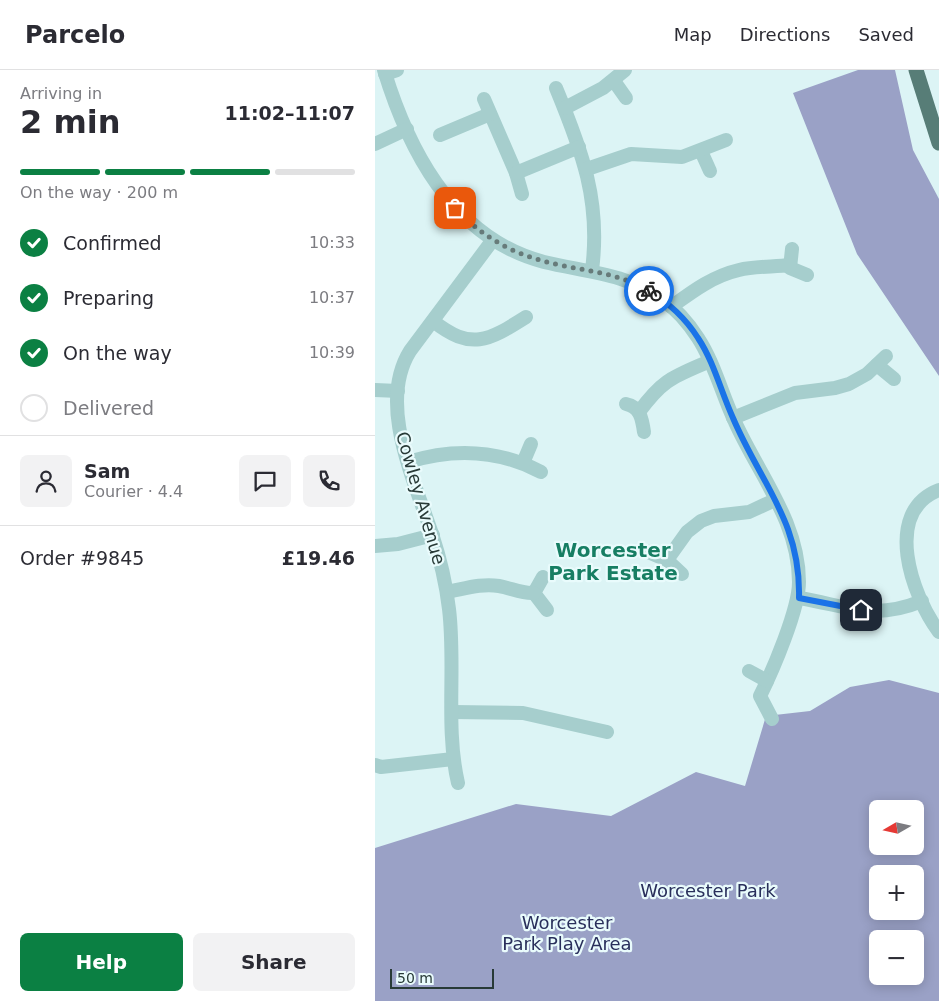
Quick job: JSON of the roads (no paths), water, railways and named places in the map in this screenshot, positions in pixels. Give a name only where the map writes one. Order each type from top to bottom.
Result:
[{"type":"main road","points":[[916,70],[939,143]]},
{"type":"street","points":[[565,108],[614,81],[625,70]]},
{"type":"street","points":[[389,71],[407,129],[429,172],[447,198],[465,218],[492,241],[529,257],[592,270],[631,282],[671,307],[698,338],[710,361],[733,418],[786,519],[794,541],[799,574],[799,598],[761,696],[772,719]]},
{"type":"street","points":[[614,81],[626,98]]},
{"type":"street","points":[[556,88],[587,169],[594,219],[592,270]]},
{"type":"street","points":[[484,99],[516,173],[522,194]]},
{"type":"street","points":[[440,135],[490,114]]},
{"type":"street","points":[[375,144],[407,129]]},
{"type":"street","points":[[587,169],[631,154],[677,157],[701,151],[726,140]]},
{"type":"street","points":[[516,173],[579,146]]},
{"type":"street","points":[[701,151],[710,171]]},
{"type":"street","name":"Cowley Avenue","points":[[458,783],[453,759],[453,659],[447,592],[433,535],[399,428],[398,391],[405,358],[492,241]]},
{"type":"street","points":[[792,249],[789,265],[792,270],[807,275]]},
{"type":"street","points":[[671,307],[701,285],[730,273],[749,268],[789,265]]},
{"type":"street","points":[[433,321],[455,336],[476,340],[499,335],[526,317]]},
{"type":"street","points":[[639,412],[654,391],[667,380],[710,361]]},
{"type":"street","points":[[733,418],[795,393],[845,386],[863,377],[882,361],[894,379]]},
{"type":"street","points":[[375,390],[398,391]]},
{"type":"street","points":[[626,404],[633,406],[639,412],[644,432]]},
{"type":"street","points":[[523,463],[531,444]]},
{"type":"street","points":[[409,462],[439,454],[466,452],[495,456],[523,463],[541,472]]},
{"type":"street","points":[[939,490],[929,495],[916,506],[908,526],[907,558],[923,601],[939,632]]},
{"type":"street","points":[[667,560],[687,532],[701,521],[715,516],[749,512],[775,500]]},
{"type":"street","points":[[375,546],[407,542],[433,535]]},
{"type":"street","points":[[646,551],[667,560],[682,574]]},
{"type":"street","points":[[534,593],[543,577]]},
{"type":"street","points":[[447,592],[488,585],[505,587],[525,593],[534,593]]},
{"type":"street","points":[[534,593],[547,610]]},
{"type":"street","points":[[799,598],[855,609],[884,612],[901,610],[923,601]]},
{"type":"street","points":[[749,671],[767,681]]},
{"type":"street","points":[[453,712],[523,713],[607,732]]},
{"type":"street","points":[[375,765],[381,767],[453,759]]},
{"type":"district","name":"Worcester Park Estate","points":[[613,562]]},
{"type":"park label","name":"Worcester Park","points":[[708,890]]},
{"type":"park label","name":"Worcester Park Play Area","points":[[567,932]]}]
